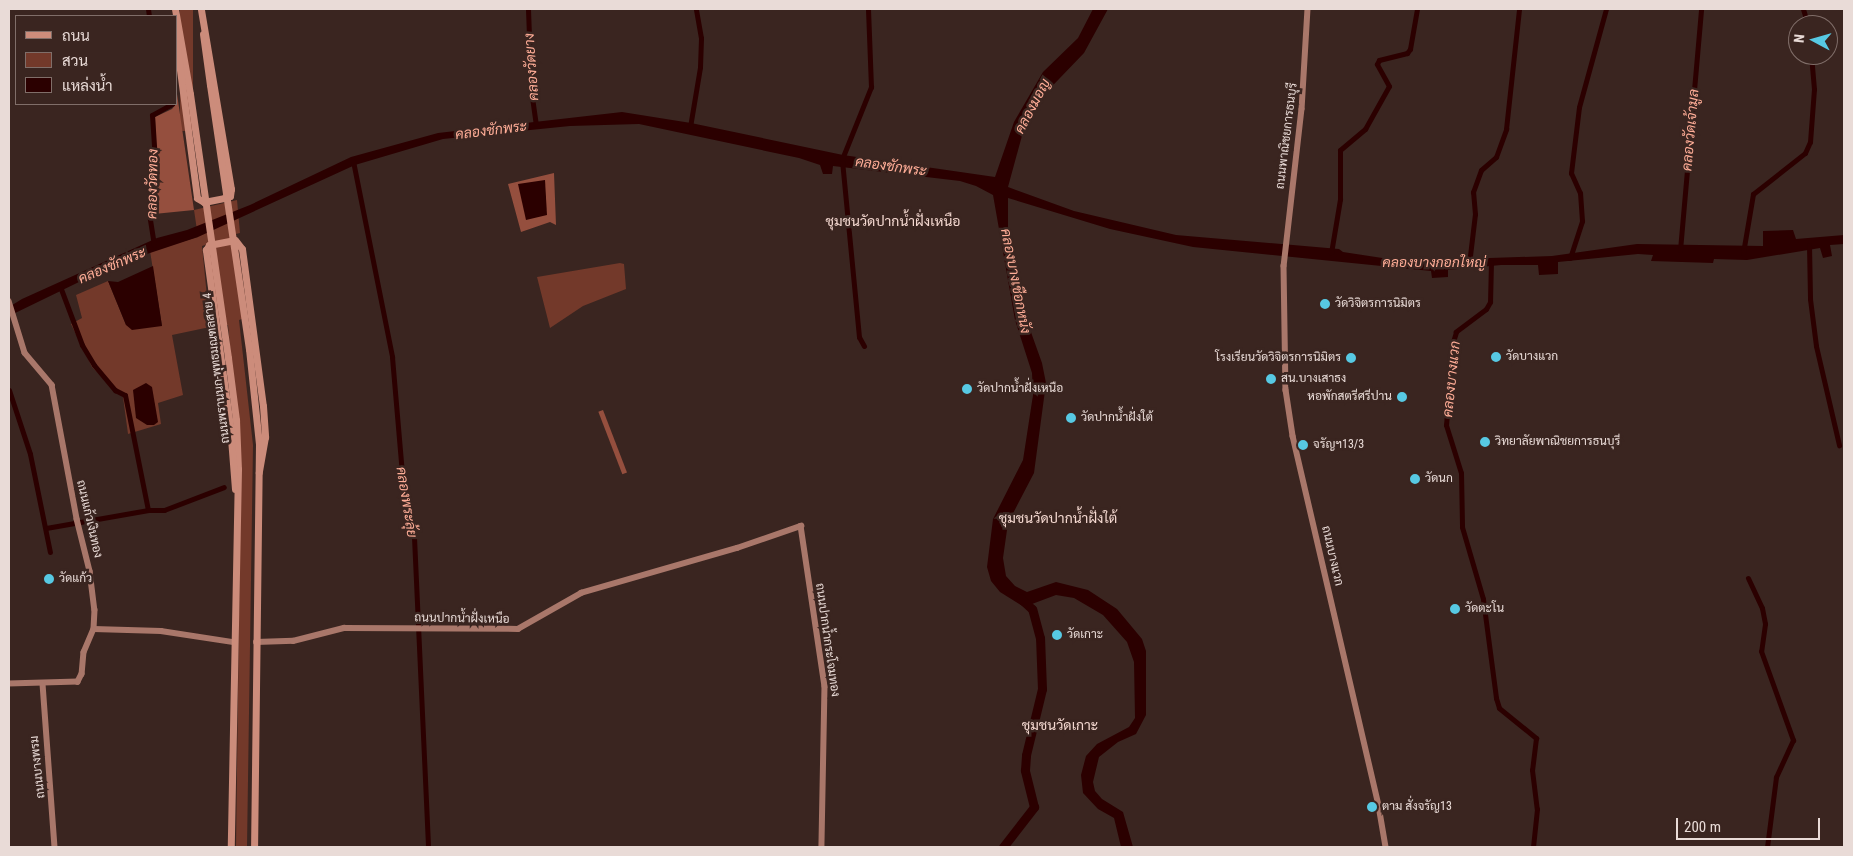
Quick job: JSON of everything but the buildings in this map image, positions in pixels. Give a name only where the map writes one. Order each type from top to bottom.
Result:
[{"type":"main road","points":[[178,55],[197,198],[204,202],[230,196],[231,189],[200,9]]},
{"type":"main road","points":[[200,9],[258,417],[259,472],[254,847]]},
{"type":"main road","name":"ถนนพรานนก-พุทธมณฑลสาย 4","points":[[178,26],[190,94],[237,428],[231,847]]},
{"type":"main road","points":[[235,489],[230,418],[206,250],[209,245],[235,240],[242,249],[263,406],[265,437],[259,472]]},
{"type":"street","name":"ถนนพาณิชยการธนบุรี","points":[[1284,266],[1286,235],[1302,109],[1308,9]]},
{"type":"street","name":"ถนนบางแวก","points":[[1284,266],[1286,390],[1293,436],[1380,806],[1386,847]]},
{"type":"street","name":"ถนนแก้วเงินทอง","points":[[9,301],[25,353],[52,385],[78,526],[94,591],[94,629],[84,652],[80,680],[72,684],[9,684]]},
{"type":"street","name":"ถนนปากน้ำฝั่งเหนือ","points":[[256,642],[294,641],[344,628],[518,629],[581,593],[737,548],[801,526]]},
{"type":"street","name":"ถนนปากน้ำกระโจมทอง","points":[[801,526],[825,686],[822,847]]},
{"type":"street","points":[[94,629],[162,631],[233,642]]},
{"type":"street","name":"ถนนบางพรม","points":[[43,684],[55,847]]},
{"type":"green space","points":[[180,9],[193,9],[193,131],[180,131]]},
{"type":"green space","points":[[237,200],[240,233],[236,234],[248,317],[239,320],[253,445],[247,847],[236,847],[241,463],[228,325],[218,327],[208,244],[202,246],[210,327],[172,335],[183,395],[158,403],[161,424],[128,434],[123,397],[92,367],[71,324],[82,318],[76,295],[108,281],[126,325],[162,326],[150,251],[198,237],[194,210]]},
{"type":"green space","points":[[620,263],[624,264],[626,289],[583,306],[550,328],[537,277]]},
{"type":"shaded area","points":[[178,101],[194,210],[154,214],[157,187],[155,117],[172,109],[175,105],[178,105]]},
{"type":"shaded area","points":[[554,173],[556,225],[550,222],[521,232],[508,184]]},
{"type":"shaded area","points":[[603,410],[627,473],[622,474],[598,412]]},
{"type":"water","points":[[1093,9],[1108,9],[1084,53],[1034,105],[1023,123],[1023,132],[1008,187],[1074,211],[1176,235],[1339,249],[1343,252],[1402,261],[1552,256],[1637,244],[1763,246],[1763,231],[1793,230],[1796,239],[1844,235],[1844,244],[1830,245],[1832,256],[1823,258],[1820,248],[1747,260],[1714,259],[1713,263],[1651,261],[1653,255],[1638,254],[1558,262],[1558,274],[1539,275],[1538,265],[1501,265],[1448,270],[1448,277],[1432,278],[1431,271],[1193,247],[1110,229],[1008,198],[1008,227],[1022,307],[1042,363],[1046,383],[1034,473],[1008,523],[1003,558],[1006,576],[1015,586],[1027,592],[1056,582],[1088,590],[1117,609],[1142,639],[1146,651],[1146,715],[1136,734],[1118,742],[1099,757],[1093,782],[1095,791],[1102,799],[1123,812],[1133,847],[1121,847],[1114,818],[1098,809],[1083,793],[1081,775],[1086,756],[1097,744],[1129,727],[1135,718],[1134,662],[1127,642],[1103,615],[1074,598],[1056,595],[1024,607],[1000,592],[991,581],[987,567],[993,519],[1023,460],[1033,395],[1032,373],[1015,320],[993,195],[976,186],[960,181],[833,166],[832,174],[823,174],[820,165],[799,158],[639,124],[570,126],[443,139],[355,165],[198,237],[114,265],[9,316],[9,307],[22,299],[157,238],[187,230],[250,205],[351,157],[438,133],[622,112],[691,123],[843,155],[995,177],[1014,122],[1043,72],[1078,38]]},
{"type":"water","points":[[545,180],[547,215],[526,220],[518,184]]},
{"type":"water","points":[[153,266],[162,326],[132,330],[126,325],[108,281],[118,282]]},
{"type":"water","points":[[146,383],[152,387],[158,422],[154,425],[147,425],[136,418],[133,390]]},
{"type":"waterway","name":"คลองวัดทอง","points":[[148,9],[149,15]]},
{"type":"waterway","name":"คลองวัดยาง","points":[[528,9],[531,90],[536,124]]},
{"type":"waterway","points":[[690,127],[700,67],[701,38],[696,9]]},
{"type":"waterway","points":[[864,346],[859,337],[842,159],[871,87],[868,9]]},
{"type":"waterway","points":[[1331,253],[1340,199],[1340,150],[1365,129],[1389,86],[1377,64],[1379,60],[1407,53],[1410,49],[1417,9]]},
{"type":"waterway","name":"คลองบางกอกใหญ่","points":[[1469,264],[1475,214],[1473,192],[1481,170],[1496,157],[1506,129],[1519,9]]},
{"type":"waterway","points":[[1570,258],[1582,221],[1580,193],[1571,173],[1579,107],[1606,9]]},
{"type":"waterway","name":"คลองวัดเจ้ามูล","points":[[1680,250],[1701,9]]},
{"type":"waterway","points":[[1803,9],[1805,15]]},
{"type":"waterway","points":[[1743,253],[1753,194],[1805,153],[1810,142],[1814,89],[1812,65]]},
{"type":"waterway","name":"คลองวัดทอง","points":[[154,245],[149,214],[155,161],[152,115],[170,105]]},
{"type":"waterway","name":"คลองพระลุ้ย","points":[[353,161],[392,357],[404,498],[414,537],[428,847]]},
{"type":"waterway","points":[[1809,245],[1810,299],[1816,346],[1839,445]]},
{"type":"waterway","name":"คลองบางแวก","points":[[1491,262],[1490,302],[1486,309],[1456,332],[1453,342],[1446,425],[1461,473],[1462,527],[1483,599],[1496,698],[1499,708],[1536,738],[1532,770],[1537,809],[1533,847]]},
{"type":"waterway","points":[[61,289],[82,345],[94,365],[115,390],[125,395],[148,510]]},
{"type":"waterway","points":[[9,390],[30,454],[50,552]]},
{"type":"waterway","points":[[46,528],[148,510],[164,510],[224,487]]},
{"type":"waterway","points":[[1748,578],[1762,608],[1765,624],[1761,651],[1793,740],[1776,777],[1767,847]]},
{"type":"waterway","points":[[1003,847],[1034,807],[1025,770],[1026,755],[1042,689],[1040,638],[1032,609],[1020,598]]},
{"type":"place","name":"วัดวิจิตรการนิมิตร","points":[[1325,304]]},
{"type":"place","name":"วัดบางแวก","points":[[1496,357]]},
{"type":"place","name":"โรงเรียนวัดวิจิตรการนิมิตร","points":[[1351,358]]},
{"type":"place","name":"สน.บางเสาธง","points":[[1271,379]]},
{"type":"place","name":"วัดปากน้ำฝั่งเหนือ","points":[[967,389]]},
{"type":"place","name":"หอพักสตรีศรีปาน","points":[[1402,397]]},
{"type":"place","name":"วัดปากน้ำฝั่งใต้","points":[[1071,418]]},
{"type":"place","name":"วิทยาลัยพาณิชยการธนบุรี","points":[[1485,442]]},
{"type":"place","name":"จรัญฯ13/3","points":[[1303,445]]},
{"type":"place","name":"วัดนก","points":[[1415,479]]},
{"type":"place","name":"วัดแก้ว","points":[[49,579]]},
{"type":"place","name":"วัดตะโน","points":[[1455,609]]},
{"type":"place","name":"วัดเกาะ","points":[[1057,635]]},
{"type":"place","name":"ตาม สั่งจรัญ13","points":[[1372,807]]},
{"type":"district","name":"ชุมชนวัดปากน้ำฝั่งเหนือ","points":[[893,221]]},
{"type":"district","name":"ชุมชนวัดปากน้ำฝั่งใต้","points":[[1058,518]]},
{"type":"district","name":"ชุมชนวัดเกาะ","points":[[1060,725]]},
{"type":"water label","name":"คลองมอญ","points":[[1032,106]]},
{"type":"water label","name":"คลองชักพระ","points":[[491,130]]},
{"type":"water label","name":"คลองชักพระ","points":[[891,166]]},
{"type":"water label","name":"คลองชักพระ","points":[[112,265]]},
{"type":"water label","name":"คลองบางเชือกหนัง","points":[[1016,281]]}]
